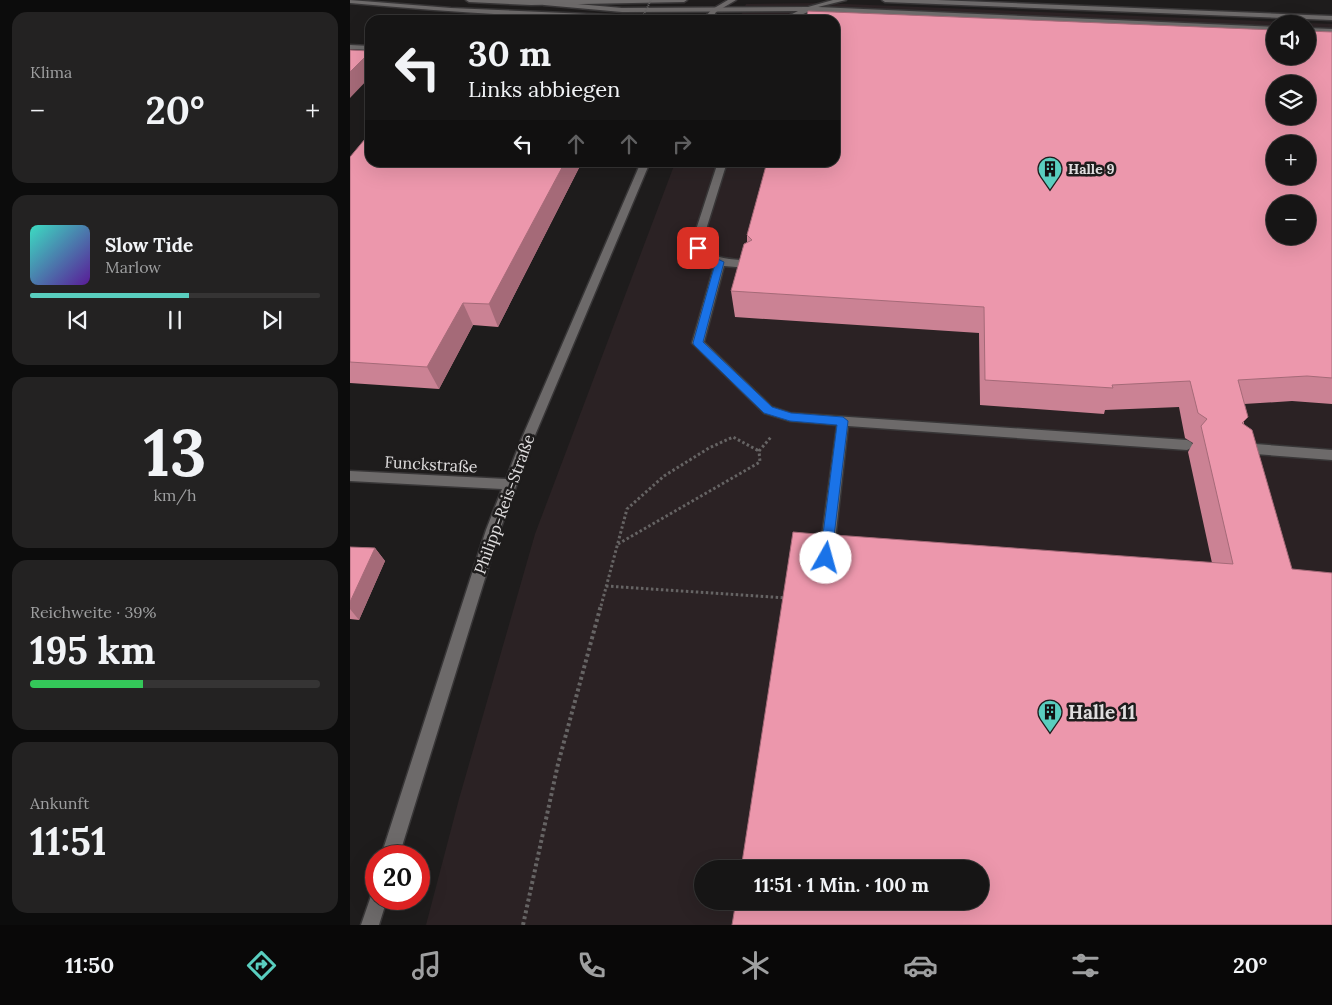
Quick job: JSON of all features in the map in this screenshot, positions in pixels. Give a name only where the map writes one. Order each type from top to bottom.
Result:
[{"type":"street","points":[[469,0],[531,2],[684,0]]},
{"type":"street","points":[[710,15],[712,11],[733,0]]},
{"type":"street","points":[[795,15],[843,0]]},
{"type":"street","points":[[885,0],[1332,18]]},
{"type":"street","points":[[350,1],[451,10],[542,15]]},
{"type":"street","points":[[531,2],[622,10],[806,10],[1266,29]]},
{"type":"street","points":[[816,15],[819,12],[827,11]]},
{"type":"street","points":[[1316,30],[1332,31]]},
{"type":"street","points":[[1237,37],[1266,35]]},
{"type":"street","points":[[1316,35],[1332,36]]},
{"type":"street","points":[[350,46],[365,48]]},
{"type":"street","name":"Philipp-Reis-Straße","points":[[393,845],[493,530],[510,484],[644,167]]},
{"type":"street","points":[[721,167],[699,236],[698,248],[706,257],[720,262],[748,265]]},
{"type":"street","points":[[720,262],[698,343],[768,410],[790,417],[1187,445]]},
{"type":"street","points":[[826,558],[843,421]]},
{"type":"street","points":[[1236,448],[1332,455]]},
{"type":"street","name":"Funckstraße","points":[[350,476],[510,484]]},
{"type":"street","points":[[370,925],[375,910]]},
{"type":"path","points":[[644,15],[651,0]]},
{"type":"path","points":[[523,925],[558,764],[627,509],[664,476],[709,448],[733,437],[759,451]]},
{"type":"path","points":[[617,544],[760,462]]},
{"type":"path","points":[[606,586],[796,599]]},
{"type":"shaded area","points":[[820,3],[1266,21],[1266,65],[1316,65],[1316,23],[1332,24],[1332,925],[426,925],[459,799],[535,534],[673,167],[840,167],[840,15],[741,15],[746,4]]},
{"type":"building","points":[[808,11],[1266,30],[1266,65],[1316,65],[1316,31],[1332,32],[1332,378],[1307,376],[1238,380],[1248,417],[1242,423],[1252,430],[1292,569],[1332,573],[1332,925],[732,925],[734,910],[989,910],[989,860],[742,860],[793,532],[816,534],[818,540],[825,542],[831,540],[835,535],[1233,564],[1201,426],[1207,419],[1198,413],[1190,381],[1112,385],[1113,388],[985,380],[984,307],[731,291],[744,244],[752,240],[747,235],[766,167],[840,167],[840,15],[807,15]]},
{"type":"building","points":[[350,50],[365,51],[365,57],[350,72]]},
{"type":"building","points":[[365,139],[365,167],[562,167],[489,304],[463,303],[427,367],[350,362],[350,157]]},
{"type":"building","points":[[350,547],[375,548],[350,602]]},
{"type":"place","name":"Halle 9","points":[[1050,190]]},
{"type":"place","name":"Halle 11","points":[[1050,733]]},
{"type":"route","points":[[698,248],[706,257],[720,262],[698,343],[768,410],[790,417],[843,421],[826,558]]}]
